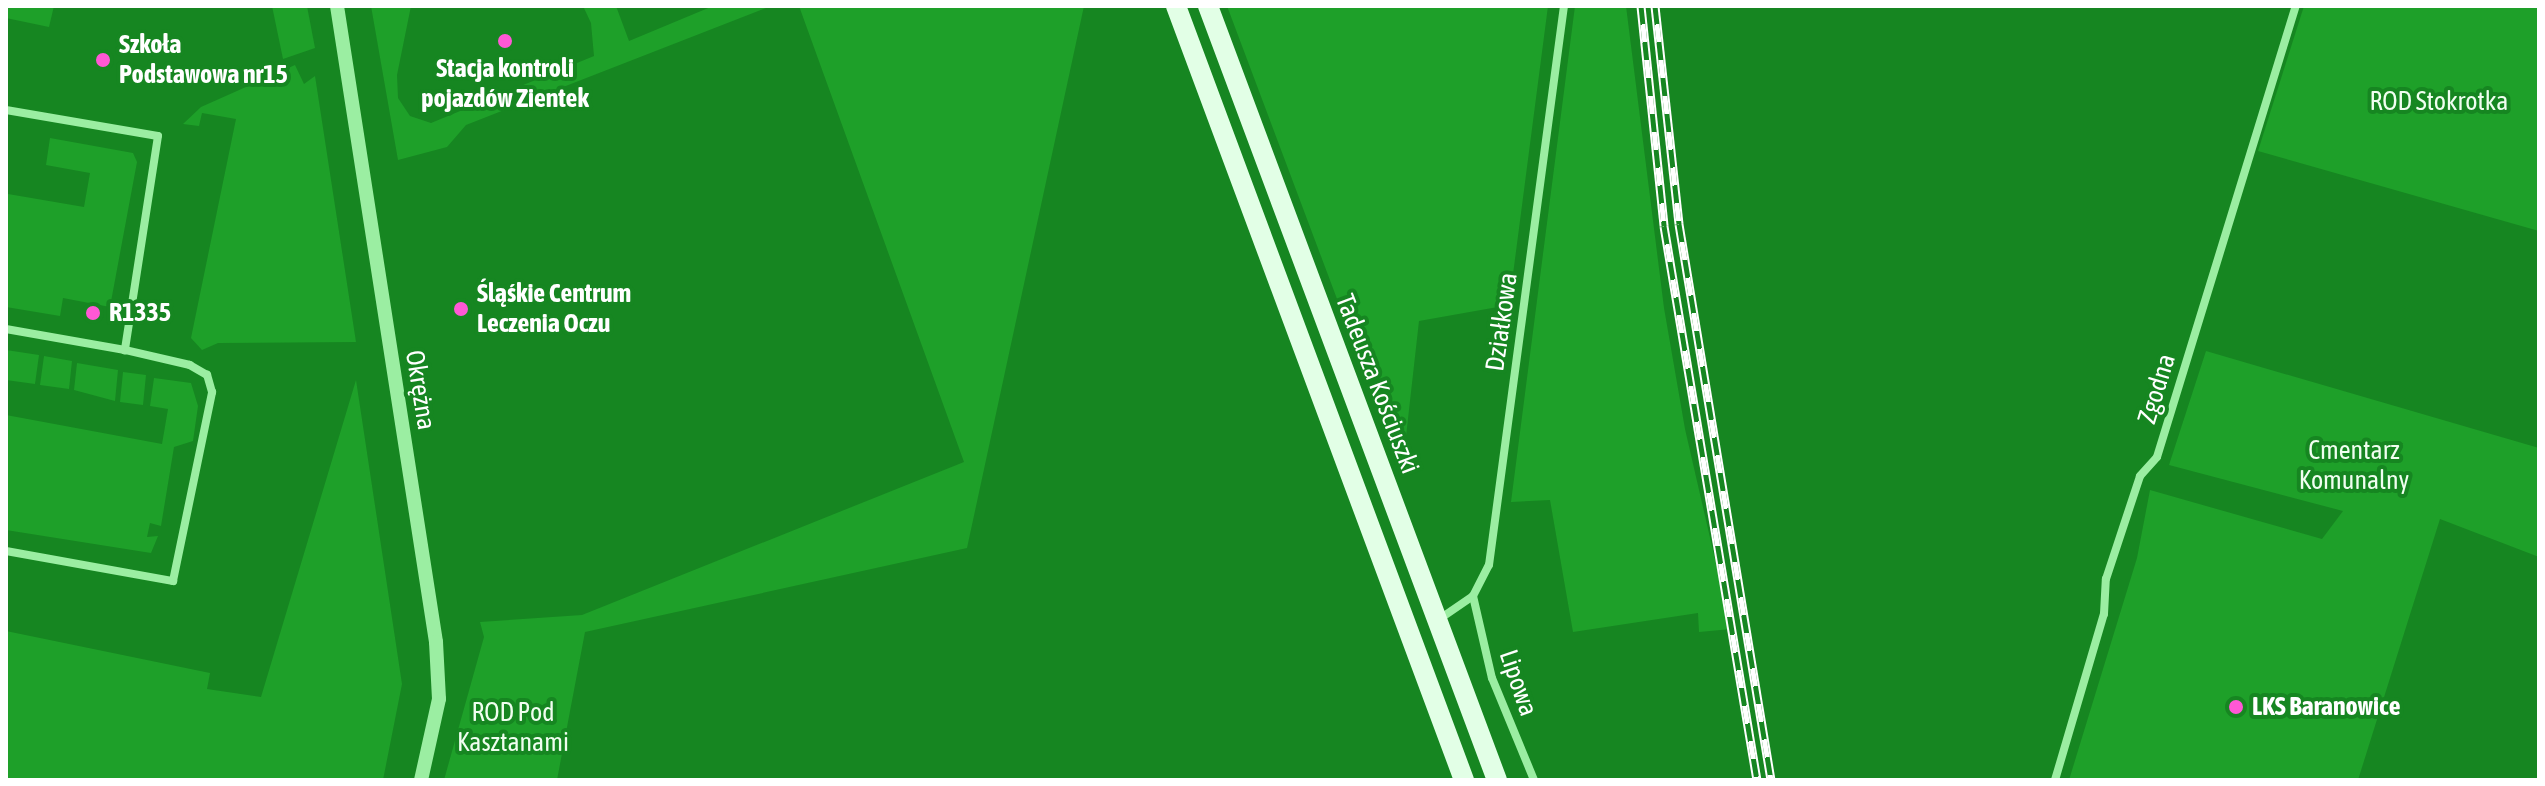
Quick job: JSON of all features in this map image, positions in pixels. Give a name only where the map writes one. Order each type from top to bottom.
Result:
[{"type":"main road","points":[[1176,6],[1464,780]]},
{"type":"main road","name":"Tadeusza Kościuszki","points":[[1208,6],[1497,780]]},
{"type":"street","name":"Okrężna","points":[[337,6],[436,642],[439,699],[421,780]]},
{"type":"street","name":"Działkowa","points":[[1438,621],[1473,596],[1489,565],[1564,6]]},
{"type":"street","name":"Zgodna","points":[[2055,780],[2104,614],[2106,579],[2140,476],[2157,457],[2296,6]]},
{"type":"street","points":[[6,110],[158,136],[125,350]]},
{"type":"street","points":[[6,329],[190,365],[207,375],[212,392],[173,581],[6,551]]},
{"type":"street","name":"Lipowa","points":[[1473,596],[1492,678],[1534,780]]},
{"type":"green space","points":[[6,6],[54,6],[49,27],[6,18]]},
{"type":"green space","points":[[272,6],[307,6],[315,48],[283,59]]},
{"type":"green space","points":[[371,6],[411,6],[397,75],[398,98],[410,116],[431,123],[594,56],[591,23],[583,6],[616,6],[629,41],[713,6],[771,6],[466,125],[447,147],[398,160]]},
{"type":"green space","name":"ROD Pod Kasztanami","points":[[799,6],[1084,6],[967,548],[585,632],[557,780],[444,780],[484,637],[480,622],[582,615],[964,462]]},
{"type":"green space","points":[[1227,6],[1548,6],[1509,305],[1419,321],[1402,472]]},
{"type":"green space","points":[[1575,6],[1626,6],[1664,308],[1685,429],[1731,629],[1699,632],[1698,613],[1573,632],[1550,500],[1511,502]]},
{"type":"green space","name":"ROD Stokrotka","points":[[2304,6],[2539,6],[2539,231],[2258,151]]},
{"type":"green space","points":[[295,65],[304,84],[315,76],[356,342],[218,343],[202,350],[191,338],[236,119],[202,113],[199,126],[183,124],[201,107]]},
{"type":"green space","points":[[50,138],[133,153],[137,162],[110,307],[63,298],[60,316],[6,307],[6,188],[8,194],[84,207],[90,173],[46,165]]},
{"type":"green space","points":[[6,350],[39,355],[35,384],[6,380]]},
{"type":"green space","name":"Cmentarz Komunalny","points":[[2206,351],[2539,448],[2539,557],[2440,519],[2358,780],[2069,780],[2137,558],[2150,490],[2322,539],[2343,511],[2169,465]]},
{"type":"green space","points":[[44,356],[72,361],[69,389],[40,385]]},
{"type":"green space","points":[[77,363],[118,370],[115,401],[74,390]]},
{"type":"green space","points":[[123,372],[146,375],[143,405],[120,402]]},
{"type":"green space","points":[[154,378],[191,383],[198,406],[193,441],[174,447],[161,526],[150,523],[147,537],[158,536],[151,553],[6,530],[6,415],[162,444],[168,409],[150,406]]},
{"type":"green space","points":[[356,380],[402,684],[383,780],[6,780],[6,631],[210,673],[207,689],[261,697]]},
{"type":"railway","points":[[1641,6],[1664,226],[1757,780]]},
{"type":"railway","points":[[1655,6],[1679,224],[1771,780]]},
{"type":"place","name":"Stacja kontroli pojazdów Zientek","points":[[505,41]]},
{"type":"place","name":"Szkoła Podstawowa nr15","points":[[103,60]]},
{"type":"place","name":"Śląśkie Centrum Leczenia Oczu","points":[[461,309]]},
{"type":"place","name":"R1335","points":[[93,313]]},
{"type":"place","name":"LKS Baranowice","points":[[2236,707]]}]
